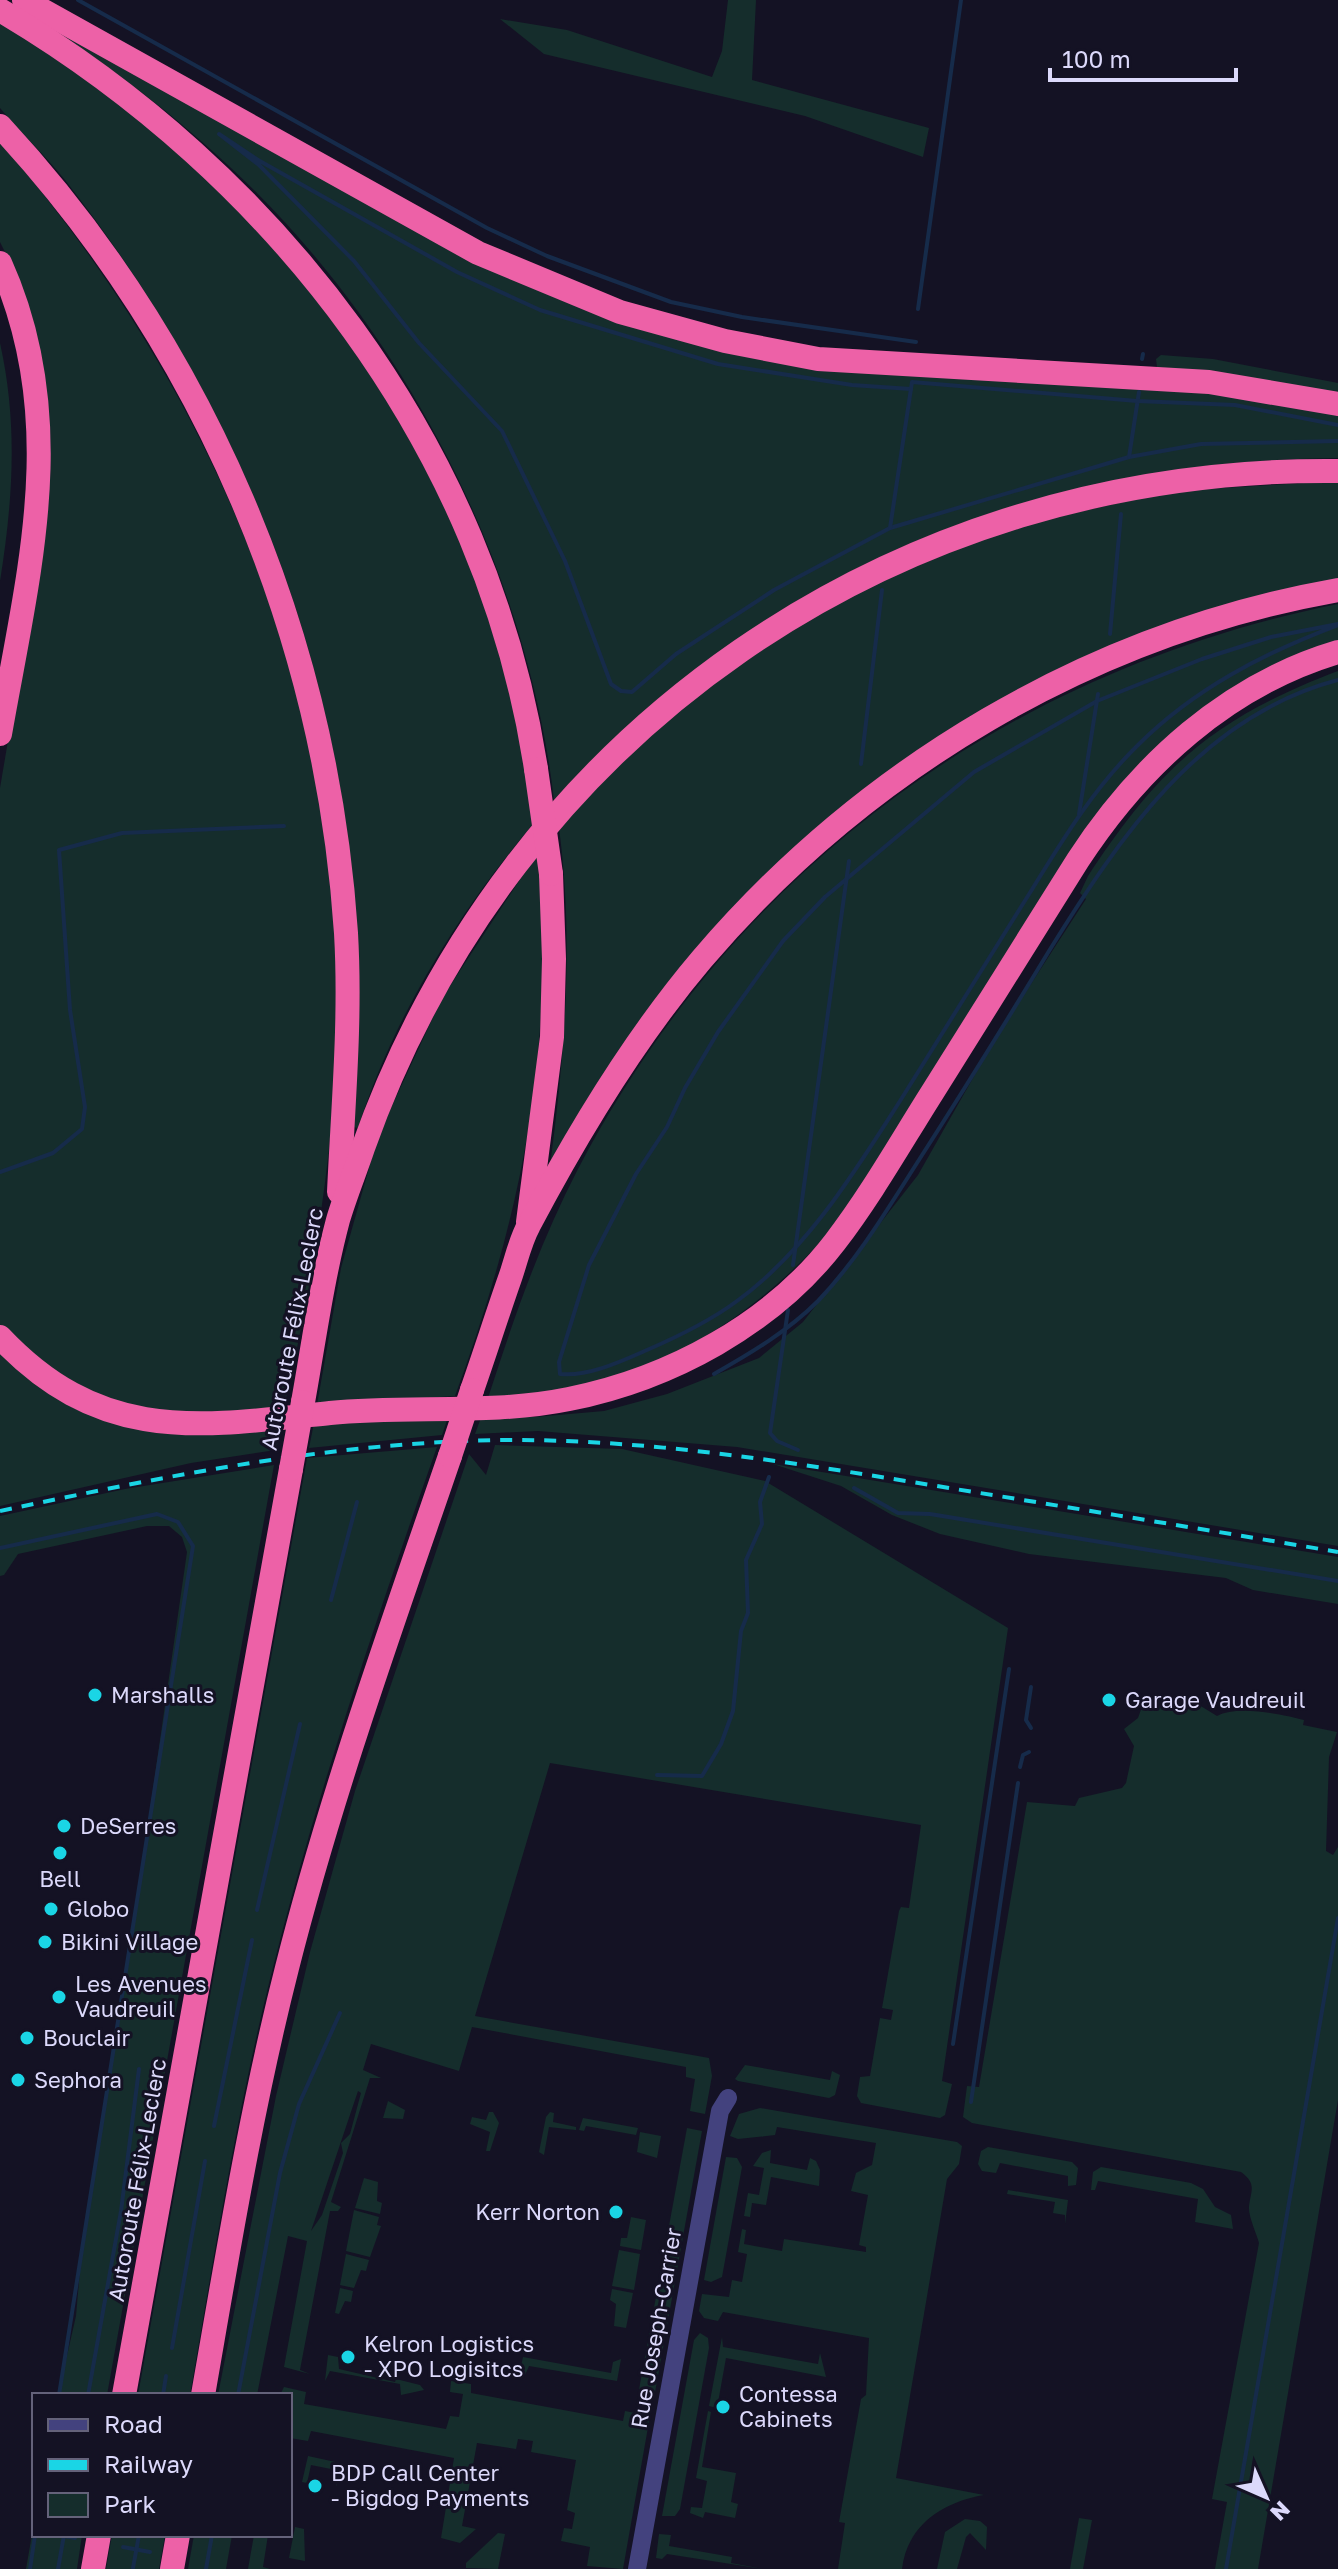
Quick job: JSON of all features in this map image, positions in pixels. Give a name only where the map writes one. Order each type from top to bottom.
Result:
[{"type":"highway","points":[[24,0],[464,246],[620,312],[725,341],[818,359],[1209,382],[1338,404]]},
{"type":"highway","points":[[0,10],[110,82],[196,151],[280,236],[347,320],[418,432],[473,545],[509,649],[536,769],[551,874],[554,951],[552,1037],[527,1227],[337,1791],[286,1971],[253,2116],[203,2393]]},
{"type":"highway","points":[[0,126],[89,233],[170,357],[238,489],[290,624],[325,767],[346,932],[347,1057],[338,1219]]},
{"type":"highway","points":[[0,263],[27,340],[38,395],[41,443],[32,550],[0,734]]},
{"type":"highway","name":"Autoroute Félix-Leclerc","points":[[124,2393],[338,1219],[375,1117],[406,1044],[437,984],[488,903],[535,840],[590,777],[650,720],[707,674],[775,627],[851,583],[923,549],[1019,514],[1098,494],[1172,480],[1270,472],[1338,471]]},
{"type":"highway","points":[[527,1227],[615,1076],[701,960],[789,867],[873,795],[979,724],[1089,667],[1207,622],[1338,590]]},
{"type":"highway","points":[[0,1337],[50,1381],[87,1402],[150,1422],[187,1425],[394,1408],[551,1402],[621,1386],[692,1356],[737,1331],[774,1303],[834,1244],[1084,851],[1140,778],[1226,706],[1289,670],[1338,652]]},
{"type":"highway","points":[[93,2569],[99,2537]]},
{"type":"highway","points":[[172,2569],[178,2537]]},
{"type":"street","name":"Rue Joseph-Carrier","points":[[637,2569],[720,2111],[728,2098]]},
{"type":"green space","points":[[728,0],[756,0],[752,80],[929,128],[923,157],[805,116],[544,54],[500,19],[567,30],[712,77],[722,51]]},
{"type":"green space","points":[[39,20],[675,337],[1210,390],[1338,410],[1338,458],[1225,464],[1116,480],[1010,507],[909,544],[812,592],[721,651],[634,720],[554,800],[540,716],[519,633],[490,552],[455,472],[413,395],[366,323],[313,255],[231,168],[152,100]]},
{"type":"green space","points":[[0,22],[98,85],[177,151],[239,211],[296,275],[348,343],[395,415],[436,490],[471,569],[499,651],[515,715],[535,822],[480,891],[431,967],[390,1046],[358,1128],[353,1127],[349,849],[334,757],[313,668],[286,580],[253,495],[214,412],[170,332],[120,255],[65,180],[0,108]]},
{"type":"green space","points":[[0,142],[77,238],[145,340],[204,447],[253,559],[292,674],[319,793],[334,915],[335,1085],[319,1225],[284,1409],[154,1414],[73,1385],[0,1326],[0,788],[43,534],[8,258],[0,242]]},
{"type":"green space","points":[[0,343],[6,373],[12,462],[0,581]]},
{"type":"green space","points":[[1161,355],[1213,359],[1338,383],[1338,394],[1157,367],[1156,359]]},
{"type":"green space","points":[[1338,481],[1338,581],[1174,623],[820,827],[550,1166],[566,997],[566,912],[559,828],[628,754],[714,681],[848,595],[1004,529],[1172,491]]},
{"type":"green space","points":[[1338,604],[1338,642],[1187,722],[842,1218],[785,1277],[722,1326],[652,1364],[573,1388],[488,1398],[517,1311],[551,1225],[578,1169],[642,1061],[716,963],[800,876],[893,799],[993,733],[1102,678],[1217,635]]},
{"type":"green space","points":[[1338,671],[1338,1546],[737,1447],[538,1431],[475,1434],[482,1415],[535,1417],[604,1411],[667,1394],[759,1358],[803,1322],[918,1175],[994,1041],[1086,899],[1080,893],[1088,876],[1140,804],[1166,775],[1223,728],[1257,707]]},
{"type":"green space","points":[[538,852],[542,995],[528,1129],[516,1195],[499,1261],[455,1396],[317,1405],[341,1268],[378,1136],[442,998]]},
{"type":"green space","points":[[0,1351],[80,1408],[281,1426],[276,1450],[191,1463],[0,1506]]},
{"type":"green space","points":[[449,1414],[442,1435],[309,1448],[314,1423]]},
{"type":"green space","points":[[495,1445],[622,1449],[765,1481],[1008,1628],[942,2081],[952,2084],[945,2115],[940,2118],[861,2103],[857,2096],[860,2077],[870,2076],[880,2018],[891,2020],[893,2010],[882,2008],[899,1911],[901,1907],[909,1908],[921,1825],[550,1763],[475,2016],[709,2058],[712,2076],[705,2114],[690,2111],[695,2079],[686,2077],[686,2067],[472,2027],[459,2071],[371,2044],[363,2070],[381,2078],[370,2078],[331,2202],[341,2207],[338,2211],[330,2211],[300,2370],[310,2374],[284,2367],[307,2241],[288,2236],[257,2393],[218,2393],[276,2096],[310,1952],[355,1791],[469,1454],[486,1475]],"holes":[[[358,2091],[361,2093],[350,2134],[341,2143],[343,2153],[322,2215],[311,2231]]]},
{"type":"green space","points":[[437,1447],[347,1711],[306,1845],[270,1979],[236,2134],[190,2393],[138,2393],[307,1458]]},
{"type":"green space","points":[[773,1464],[1338,1557],[1338,1604],[1253,1590],[1226,1578],[1029,1554],[940,1534],[892,1515],[841,1486]]},
{"type":"green space","points":[[274,1465],[107,2393],[58,2393],[76,2316],[83,2236],[137,1900],[187,1552],[182,1537],[169,1526],[147,1526],[18,1554],[4,1575],[0,1576],[0,1516],[125,1489]]},
{"type":"green space","points":[[1151,1699],[1199,1705],[1217,1716],[1236,1711],[1284,1715],[1304,1720],[1303,1725],[1337,1732],[1329,1757],[1326,1851],[1333,1855],[1338,1847],[1338,2100],[1258,2569],[1215,2569],[1227,2502],[1212,2499],[1259,2243],[1249,2210],[1252,2188],[1249,2180],[1241,2172],[972,2123],[963,2117],[967,2086],[979,2087],[1027,1802],[1075,1806],[1079,1798],[1122,1788],[1126,1783],[1134,1746],[1124,1729],[1138,1718],[1144,1701]]},
{"type":"green space","points":[[745,2065],[830,2080],[832,2071],[840,2075],[835,2095],[829,2098],[738,2081],[735,2079]]},
{"type":"green space","points":[[388,2101],[405,2110],[403,2119],[383,2118]]},
{"type":"green space","points":[[760,2108],[957,2142],[962,2146],[959,2164],[947,2179],[896,2478],[984,2495],[955,2503],[930,2518],[911,2540],[902,2569],[838,2569],[845,2523],[839,2522],[861,2399],[866,2395],[869,2338],[723,2312],[718,2321],[704,2318],[699,2311],[702,2294],[729,2297],[732,2280],[742,2282],[747,2254],[738,2252],[742,2229],[746,2230],[744,2244],[782,2251],[784,2239],[866,2252],[866,2247],[859,2245],[868,2195],[851,2191],[856,2173],[872,2165],[876,2143],[777,2127],[775,2135],[738,2139],[730,2136],[739,2114]]},
{"type":"green space","points":[[489,2112],[493,2112],[499,2123],[490,2151],[486,2151],[490,2132],[470,2124],[472,2117],[486,2120]]},
{"type":"green space","points":[[550,2112],[554,2113],[553,2122],[576,2127],[576,2130],[549,2127],[544,2155],[539,2152],[546,2117]]},
{"type":"green space","points":[[583,2118],[638,2128],[636,2135],[586,2126],[584,2131],[579,2130]]},
{"type":"green space","points":[[687,2128],[702,2131],[654,2398],[638,2395]]},
{"type":"green space","points":[[640,2132],[661,2136],[657,2158],[637,2152]]},
{"type":"green space","points":[[988,2147],[1072,2162],[1078,2168],[1076,2185],[1068,2186],[1068,2176],[1000,2163],[996,2173],[982,2171],[978,2164],[981,2151]]},
{"type":"green space","points":[[771,2150],[770,2163],[807,2170],[810,2158],[816,2161],[820,2170],[819,2186],[771,2177],[766,2205],[752,2203],[750,2217],[744,2216],[748,2193],[759,2195],[764,2168],[753,2166],[762,2153]]},
{"type":"green space","points":[[726,2157],[737,2158],[742,2167],[722,2277],[711,2282],[704,2280]]},
{"type":"green space","points":[[1101,2167],[1191,2183],[1203,2189],[1215,2207],[1231,2215],[1233,2229],[1195,2222],[1198,2199],[1098,2181],[1095,2190],[1091,2190],[1093,2172]]},
{"type":"green space","points":[[364,2178],[378,2182],[377,2201],[382,2203],[380,2214],[355,2208]]},
{"type":"green space","points":[[1008,2190],[1068,2200],[1065,2224],[1065,2215],[1053,2213],[1055,2202],[1007,2194]]},
{"type":"green space","points":[[354,2210],[379,2217],[377,2225],[381,2226],[370,2257],[346,2251]]},
{"type":"green space","points":[[631,2217],[646,2220],[641,2250],[620,2246],[621,2238],[627,2238]]},
{"type":"green space","points":[[619,2250],[640,2254],[634,2290],[612,2286]]},
{"type":"green space","points":[[346,2254],[369,2260],[366,2271],[361,2270],[354,2288],[340,2285]]},
{"type":"green space","points":[[340,2288],[353,2291],[351,2302],[345,2301],[339,2314],[335,2313]]},
{"type":"green space","points":[[612,2289],[633,2293],[626,2328],[614,2326],[616,2304],[610,2300]]},
{"type":"green space","points":[[700,2333],[708,2338],[709,2348],[680,2509],[675,2516],[662,2516],[694,2340]]},
{"type":"green space","points":[[722,2337],[723,2347],[818,2364],[820,2353],[826,2377],[726,2358],[717,2408],[709,2406]]},
{"type":"green space","points":[[328,2355],[338,2357],[339,2369],[395,2382],[396,2379],[420,2385],[424,2390],[401,2395],[400,2384],[330,2371],[325,2381]]},
{"type":"green space","points":[[523,2357],[611,2373],[613,2362],[621,2359],[617,2381],[529,2366],[525,2375],[520,2370]]},
{"type":"green space","points":[[451,2381],[471,2384],[471,2393],[623,2421],[625,2411],[650,2416],[623,2569],[587,2566],[590,2547],[561,2541],[564,2528],[572,2529],[575,2513],[567,2510],[576,2460],[531,2452],[533,2441],[518,2439],[516,2449],[477,2443],[462,2526],[476,2529],[460,2543],[441,2538],[454,2458],[311,2431],[308,2441],[292,2438],[292,2393],[281,2393],[284,2387],[306,2392],[304,2404],[446,2429],[450,2416],[459,2417],[463,2394],[450,2392]]},
{"type":"green space","points":[[708,2411],[711,2412],[702,2467],[736,2473],[731,2502],[738,2504],[735,2518],[705,2512],[703,2518],[690,2513],[691,2507],[702,2508],[707,2481],[696,2478]]},
{"type":"green space","points":[[308,2456],[340,2463],[336,2487],[336,2470],[311,2465],[307,2483],[302,2482]]},
{"type":"green space","points":[[1079,2518],[1092,2520],[1083,2569],[1070,2569]]},
{"type":"green space","points":[[965,2519],[980,2521],[987,2527],[986,2550],[970,2533],[966,2537],[957,2569],[937,2569],[945,2532]]},
{"type":"green space","points":[[295,2527],[304,2529],[305,2561],[289,2558]]},
{"type":"green space","points":[[498,2533],[505,2534],[498,2569],[466,2568],[466,2563]]},
{"type":"green space","points":[[32,2534],[32,2537],[82,2537],[77,2569],[26,2569]]},
{"type":"green space","points":[[659,2534],[671,2535],[669,2546],[732,2557],[731,2563],[763,2569],[667,2554],[662,2559],[656,2558]]},
{"type":"green space","points":[[112,2537],[165,2537],[159,2569],[106,2569]]},
{"type":"green space","points":[[194,2537],[232,2537],[226,2569],[188,2569]]},
{"type":"green space","points":[[254,2537],[268,2537],[263,2567],[270,2569],[248,2569]]},
{"type":"waterway","points":[[78,0],[487,228],[547,256],[671,302],[742,317],[916,342]]},
{"type":"waterway","points":[[918,309],[961,0]]},
{"type":"waterway","points":[[911,389],[852,385],[718,364],[540,310],[457,272],[258,160],[219,134],[259,165],[354,261],[419,343],[502,431],[565,561],[611,684],[621,691],[632,692],[676,654],[774,590],[890,528],[1129,457],[1201,444],[1338,441]]},
{"type":"waterway","points":[[1142,359],[1143,354]]},
{"type":"waterway","points":[[890,528],[912,382],[1137,401],[1235,405],[1338,425]]},
{"type":"waterway","points":[[1129,457],[1139,392]]},
{"type":"waterway","points":[[1110,634],[1121,514]]},
{"type":"waterway","points":[[861,764],[882,590]]},
{"type":"waterway","points":[[1338,624],[1271,637],[1202,659],[1097,701],[974,772],[825,897],[783,941],[718,1032],[685,1088],[667,1127],[636,1174],[589,1265],[559,1362],[560,1374],[605,1367],[693,1328],[737,1301],[786,1258],[847,1182],[1067,833],[1122,761],[1182,707],[1231,674],[1338,625]]},
{"type":"waterway","points":[[714,1374],[782,1332],[818,1301],[846,1269],[894,1199],[1104,866],[1168,787],[1204,752],[1244,722],[1289,697],[1338,680]]},
{"type":"waterway","points":[[1079,814],[1098,694]]},
{"type":"waterway","points":[[0,1172],[53,1153],[82,1129],[85,1107],[70,1010],[59,850],[122,833],[284,826]]},
{"type":"waterway","points":[[793,1265],[849,861]]},
{"type":"waterway","points":[[788,1310],[770,1433],[777,1441],[798,1450]]},
{"type":"waterway","points":[[657,1775],[702,1776],[721,1744],[733,1711],[741,1631],[748,1613],[746,1560],[762,1524],[760,1502],[769,1477]]},
{"type":"waterway","points":[[854,1488],[898,1513],[930,1514],[1338,1581]]},
{"type":"waterway","points":[[331,1600],[357,1502]]},
{"type":"waterway","points":[[0,1548],[157,1514],[178,1522],[193,1546],[59,2393]]},
{"type":"waterway","points":[[953,2044],[1009,1669]]},
{"type":"waterway","points":[[1031,1687],[1026,1720],[1031,1728]]},
{"type":"waterway","points":[[257,1910],[300,1724]]},
{"type":"waterway","points":[[1020,1767],[1023,1755],[1029,1752]]},
{"type":"waterway","points":[[971,2102],[1018,1783]]},
{"type":"waterway","points":[[1226,2569],[1338,1918]]},
{"type":"waterway","points":[[214,2126],[252,1940]]},
{"type":"waterway","points":[[238,2393],[280,2173],[299,2104],[340,2013]]},
{"type":"waterway","points":[[88,2393],[121,2211],[139,2069]]},
{"type":"waterway","points":[[172,2348],[205,2161]]},
{"type":"waterway","points":[[163,2393],[166,2376]]},
{"type":"waterway","points":[[30,2569],[35,2537]]},
{"type":"waterway","points":[[58,2569],[64,2537]]},
{"type":"waterway","points":[[70,2537],[75,2538]]},
{"type":"waterway","points":[[133,2568],[139,2537]]},
{"type":"waterway","points":[[206,2569],[212,2537]]},
{"type":"waterway","points":[[123,2547],[150,2552]]},
{"type":"railway","points":[[0,1511],[125,1485],[313,1454],[440,1442],[560,1441],[672,1448],[783,1462],[1338,1552]]},
{"type":"place","name":"Marshalls","points":[[95,1695]]},
{"type":"place","name":"Garage Vaudreuil","points":[[1109,1700]]},
{"type":"place","name":"DeSerres","points":[[64,1826]]},
{"type":"place","name":"Bell","points":[[60,1853]]},
{"type":"place","name":"Globo","points":[[51,1909]]},
{"type":"place","name":"Bikini Village","points":[[45,1942]]},
{"type":"place","name":"Les Avenues Vaudreuil","points":[[59,1997]]},
{"type":"place","name":"Bouclair","points":[[27,2038]]},
{"type":"place","name":"Sephora","points":[[18,2080]]},
{"type":"place","name":"Kerr Norton","points":[[616,2212]]},
{"type":"place","name":"Kelron Logistics - XPO Logisitcs","points":[[348,2357]]},
{"type":"place","name":"Contessa Cabinets","points":[[723,2407]]},
{"type":"place","name":"BDP Call Center - Bigdog Payments","points":[[315,2486]]}]
